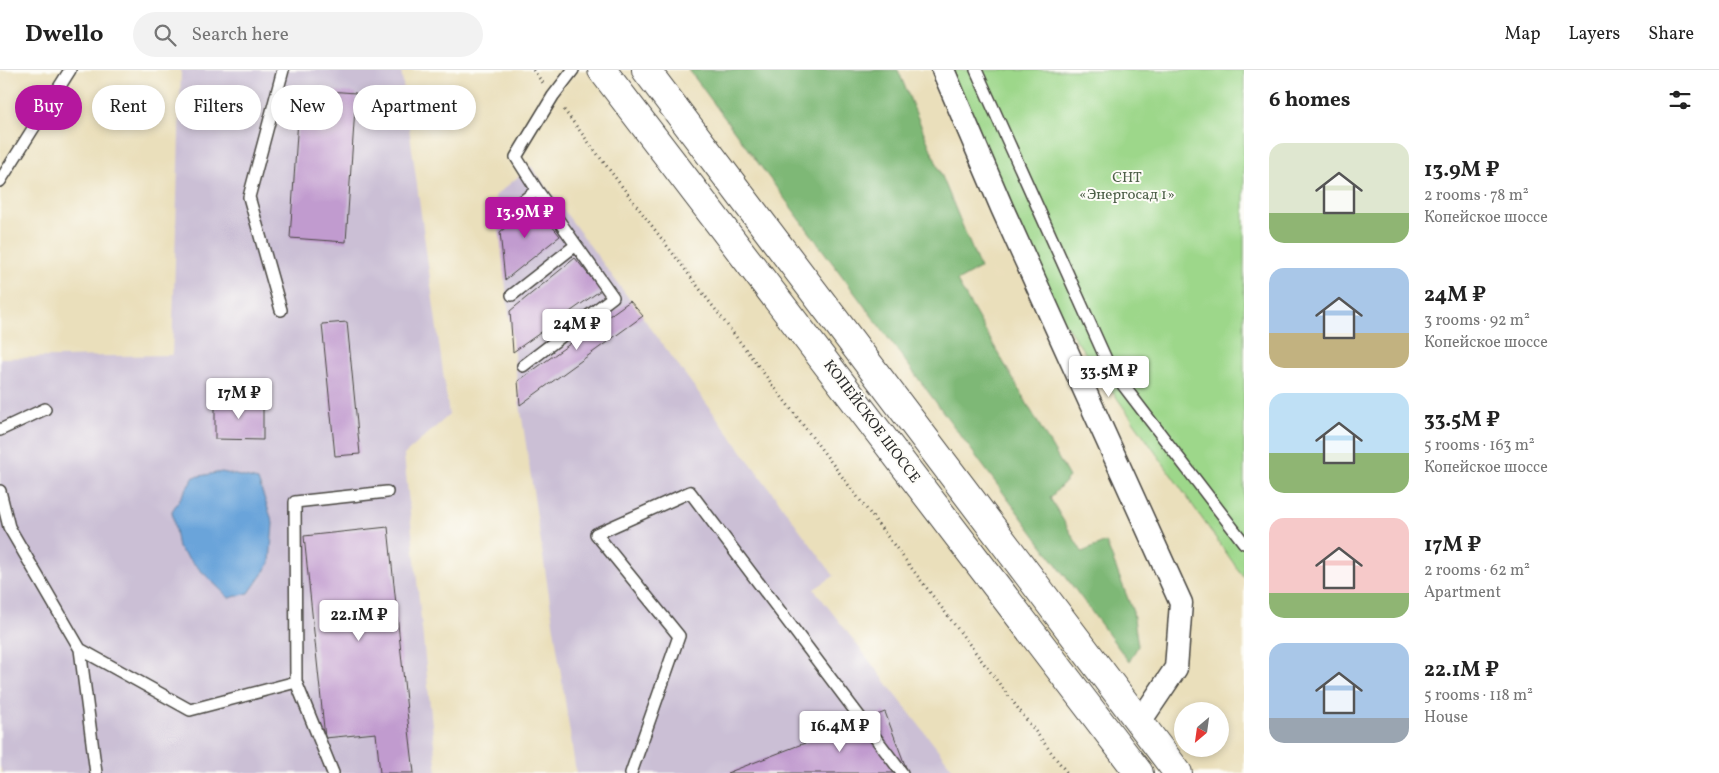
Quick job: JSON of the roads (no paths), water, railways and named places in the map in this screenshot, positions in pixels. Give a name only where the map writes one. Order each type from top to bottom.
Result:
[{"type":"main road","name":"КОПЕЙСКОЕ ШОССЕ","points":[[602,70],[1139,773]]},
{"type":"main road","points":[[646,70],[1178,773]]},
{"type":"street","points":[[943,70],[1002,208],[1181,603],[1176,668],[1139,723]]},
{"type":"lane","points":[[0,181],[70,70]]},
{"type":"lane","points":[[281,310],[249,197],[283,70]]},
{"type":"lane","points":[[523,366],[613,296],[537,190],[516,157],[553,96],[573,70]]},
{"type":"lane","points":[[976,70],[1110,368],[1244,543]]},
{"type":"lane","points":[[505,215],[537,190]]},
{"type":"lane","points":[[512,295],[576,245]]},
{"type":"lane","points":[[0,430],[45,409]]},
{"type":"lane","points":[[0,491],[9,527],[80,649],[96,773]]},
{"type":"lane","points":[[333,773],[296,682],[295,502],[387,492]]},
{"type":"lane","points":[[631,773],[680,636],[596,534],[690,492],[902,773]]},
{"type":"lane","points":[[80,649],[190,710],[296,682]]},
{"type":"water","points":[[222,472],[258,480],[273,523],[270,563],[249,593],[229,598],[178,548],[172,511],[194,477]]},
{"type":"park label","name":"СНТ «Энергосад 1»","points":[[1127,186]]}]
